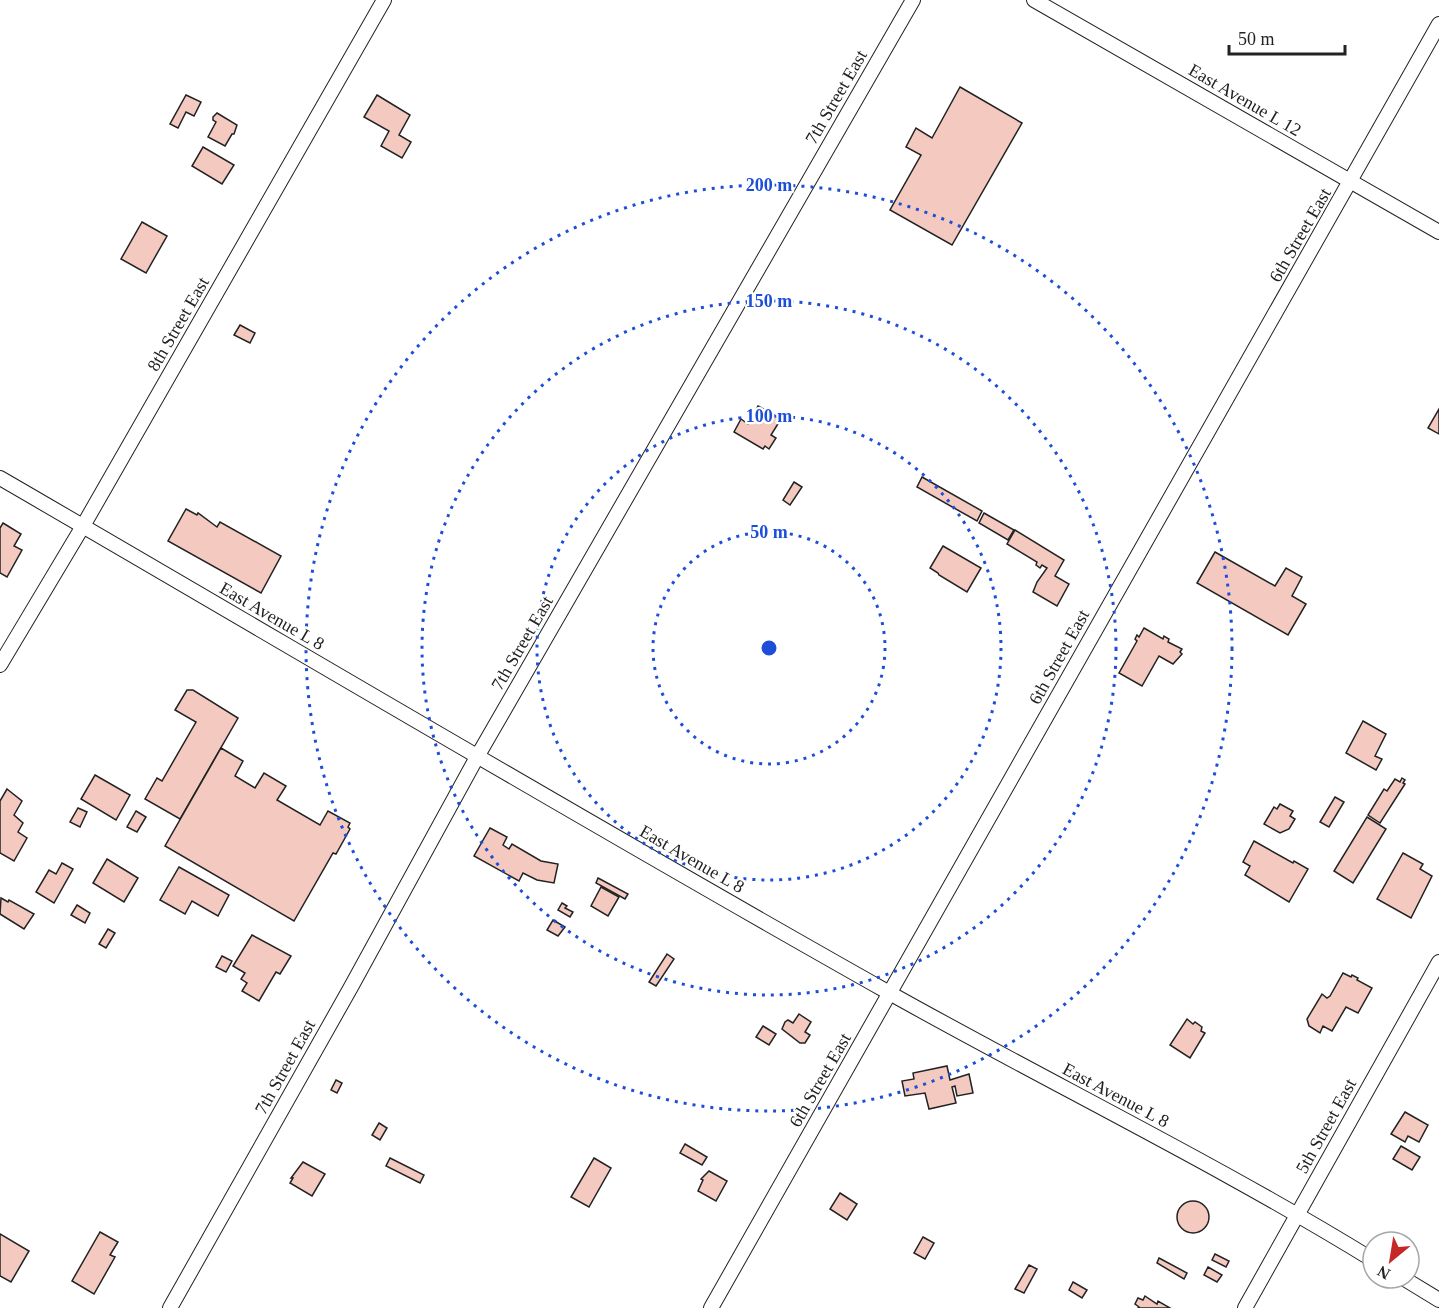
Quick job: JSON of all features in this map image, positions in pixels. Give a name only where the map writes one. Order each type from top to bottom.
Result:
[{"type":"street","name":"8th Street East","points":[[0,665],[83,526],[384,0]]},
{"type":"street","name":"7th Street East","points":[[170,1308],[351,987],[477,757],[913,0]]},
{"type":"street","name":"East Avenue L 12","points":[[1034,0],[1439,231]]},
{"type":"street","name":"6th Street East","points":[[711,1308],[1439,24]]},
{"type":"street","name":"East Avenue L 8","points":[[0,478],[477,757],[890,993],[1298,1214],[1361,1253]]},
{"type":"street","name":"5th Street East","points":[[1245,1308],[1439,962]]},
{"type":"street","points":[[1421,1289],[1439,1300]]},
{"type":"building","points":[[960,87],[1022,123],[952,245],[890,210],[921,155],[906,147],[916,128],[932,138]]},
{"type":"building","points":[[186,95],[201,102],[194,116],[186,112],[178,128],[170,124]]},
{"type":"building","points":[[377,95],[410,115],[399,135],[411,142],[402,158],[381,146],[389,131],[364,117]]},
{"type":"building","points":[[217,113],[237,125],[234,134],[225,146],[208,137],[216,122],[213,117]]},
{"type":"building","points":[[203,147],[234,165],[222,184],[192,166]]},
{"type":"building","points":[[142,222],[167,236],[146,273],[121,259]]},
{"type":"building","points":[[240,325],[255,333],[250,343],[234,335]]},
{"type":"building","points":[[758,406],[781,419],[771,435],[776,438],[769,449],[765,446],[763,449],[734,432],[741,419],[748,424]]},
{"type":"building","points":[[1439,409],[1439,434],[1428,428]]},
{"type":"building","points":[[922,477],[982,511],[977,521],[917,487]]},
{"type":"building","points":[[794,482],[802,487],[790,505],[783,500]]},
{"type":"building","points":[[186,509],[197,515],[198,513],[217,527],[220,522],[281,556],[261,593],[168,541]]},
{"type":"building","points":[[984,513],[1014,530],[1008,540],[979,523]]},
{"type":"building","points":[[3,523],[21,534],[14,546],[22,550],[7,577],[0,573],[0,528]]},
{"type":"building","points":[[1015,530],[1064,560],[1055,576],[1069,584],[1057,606],[1033,592],[1047,568],[1042,565],[1040,568],[1036,565],[1037,562],[1007,544]]},
{"type":"building","points":[[943,546],[981,568],[967,592],[930,568]]},
{"type":"building","points":[[1215,552],[1275,586],[1286,568],[1302,577],[1292,596],[1306,604],[1288,635],[1197,583]]},
{"type":"building","points":[[1144,628],[1163,639],[1164,636],[1169,639],[1168,642],[1182,649],[1180,652],[1182,654],[1173,664],[1159,656],[1142,686],[1119,673],[1137,641],[1135,639],[1137,635],[1139,637]]},
{"type":"building","points":[[187,690],[193,690],[238,718],[180,819],[145,799],[157,778],[162,781],[196,722],[175,710]]},
{"type":"building","points":[[1363,721],[1386,734],[1375,756],[1382,759],[1376,770],[1346,753]]},
{"type":"building","points":[[221,748],[243,761],[235,776],[255,788],[264,773],[286,786],[277,800],[320,825],[328,811],[350,823],[348,827],[350,829],[336,854],[333,853],[294,921],[165,846]]},
{"type":"building","points":[[95,775],[130,795],[116,820],[81,799]]},
{"type":"building","points":[[1402,778],[1405,784],[1380,823],[1368,815],[1384,789],[1387,791],[1395,779],[1400,782]]},
{"type":"building","points":[[7,789],[22,801],[14,815],[23,823],[18,832],[27,838],[14,861],[0,853],[0,801]]},
{"type":"building","points":[[1335,797],[1344,802],[1329,827],[1320,822]]},
{"type":"building","points":[[1280,804],[1293,811],[1290,816],[1295,819],[1289,829],[1280,833],[1264,824],[1274,807],[1277,809]]},
{"type":"building","points":[[78,808],[87,812],[80,827],[70,822]]},
{"type":"building","points":[[136,811],[146,817],[137,832],[127,827]]},
{"type":"building","points":[[1367,817],[1386,829],[1353,883],[1334,871]]},
{"type":"building","points":[[490,828],[507,837],[503,845],[509,849],[512,844],[541,861],[558,864],[554,883],[537,880],[523,873],[519,881],[474,856]]},
{"type":"building","points":[[1254,841],[1308,869],[1289,902],[1245,875],[1250,866],[1243,862]]},
{"type":"building","points":[[1403,853],[1423,864],[1420,869],[1432,876],[1411,918],[1377,899]]},
{"type":"building","points":[[107,859],[138,878],[124,902],[93,883]]},
{"type":"building","points":[[62,863],[73,869],[54,903],[36,892],[49,870],[56,874]]},
{"type":"building","points":[[179,867],[229,895],[218,916],[192,901],[185,914],[160,900]]},
{"type":"building","points":[[598,878],[628,894],[625,899],[596,883]]},
{"type":"building","points":[[601,887],[619,897],[608,916],[591,906]]},
{"type":"building","points":[[1,898],[34,914],[24,929],[0,914]]},
{"type":"building","points":[[562,903],[567,906],[565,908],[573,912],[570,917],[558,910]]},
{"type":"building","points":[[77,905],[90,913],[85,923],[71,915]]},
{"type":"building","points":[[553,920],[565,927],[558,936],[547,930]]},
{"type":"building","points":[[108,929],[115,933],[106,948],[99,944]]},
{"type":"building","points":[[252,935],[291,956],[280,974],[276,972],[259,1001],[242,991],[247,983],[241,979],[245,973],[233,966]]},
{"type":"building","points":[[667,954],[674,959],[656,986],[649,982]]},
{"type":"building","points":[[222,956],[232,961],[226,972],[216,967]]},
{"type":"building","points":[[1343,973],[1358,978],[1357,980],[1372,988],[1358,1013],[1346,1007],[1332,1031],[1323,1026],[1320,1033],[1309,1026],[1307,1019],[1322,994],[1327,998],[1330,996]]},
{"type":"building","points":[[799,1014],[811,1022],[805,1032],[810,1035],[805,1043],[800,1043],[782,1029],[785,1022],[788,1020],[793,1023]]},
{"type":"building","points":[[1187,1019],[1202,1027],[1201,1031],[1205,1033],[1190,1058],[1170,1045]]},
{"type":"building","points":[[763,1026],[776,1034],[769,1045],[756,1037]]},
{"type":"building","points":[[947,1066],[950,1080],[969,1074],[973,1093],[957,1096],[955,1086],[952,1087],[956,1103],[929,1109],[925,1093],[905,1096],[902,1081],[914,1079],[913,1073]]},
{"type":"building","points":[[336,1080],[342,1083],[337,1093],[331,1090]]},
{"type":"building","points":[[1405,1112],[1428,1125],[1419,1142],[1408,1136],[1405,1142],[1391,1134]]},
{"type":"building","points":[[379,1123],[387,1128],[380,1140],[372,1135]]},
{"type":"building","points":[[685,1144],[707,1157],[702,1165],[680,1153]]},
{"type":"building","points":[[1401,1146],[1420,1157],[1412,1170],[1393,1159]]},
{"type":"building","points":[[390,1158],[424,1175],[420,1183],[386,1166]]},
{"type":"building","points":[[594,1158],[611,1168],[589,1207],[571,1197]]},
{"type":"building","points":[[303,1162],[325,1174],[312,1196],[290,1183]]},
{"type":"building","points":[[709,1171],[727,1181],[716,1201],[698,1191],[703,1180],[701,1179]]},
{"type":"building","points":[[840,1193],[857,1204],[847,1220],[830,1209]]},
{"type":"building","points":[[1193,1201],[1205,1205],[1209,1217],[1205,1229],[1193,1233],[1181,1229],[1177,1217],[1181,1205]]},
{"type":"building","points":[[100,1232],[118,1242],[110,1255],[115,1257],[94,1294],[72,1281]]},
{"type":"building","points":[[0,1234],[29,1251],[11,1282],[0,1276]]},
{"type":"building","points":[[923,1237],[934,1243],[925,1259],[914,1253]]},
{"type":"building","points":[[1215,1254],[1229,1261],[1226,1267],[1212,1260]]},
{"type":"building","points":[[1159,1258],[1187,1273],[1184,1279],[1157,1263]]},
{"type":"building","points":[[1029,1265],[1037,1269],[1024,1293],[1015,1289]]},
{"type":"building","points":[[1208,1267],[1222,1275],[1217,1282],[1204,1275]]},
{"type":"building","points":[[1073,1282],[1087,1290],[1082,1298],[1069,1290]]},
{"type":"building","points":[[1145,1296],[1157,1304],[1158,1301],[1170,1308],[1138,1308],[1135,1304],[1138,1298],[1143,1300]]}]
